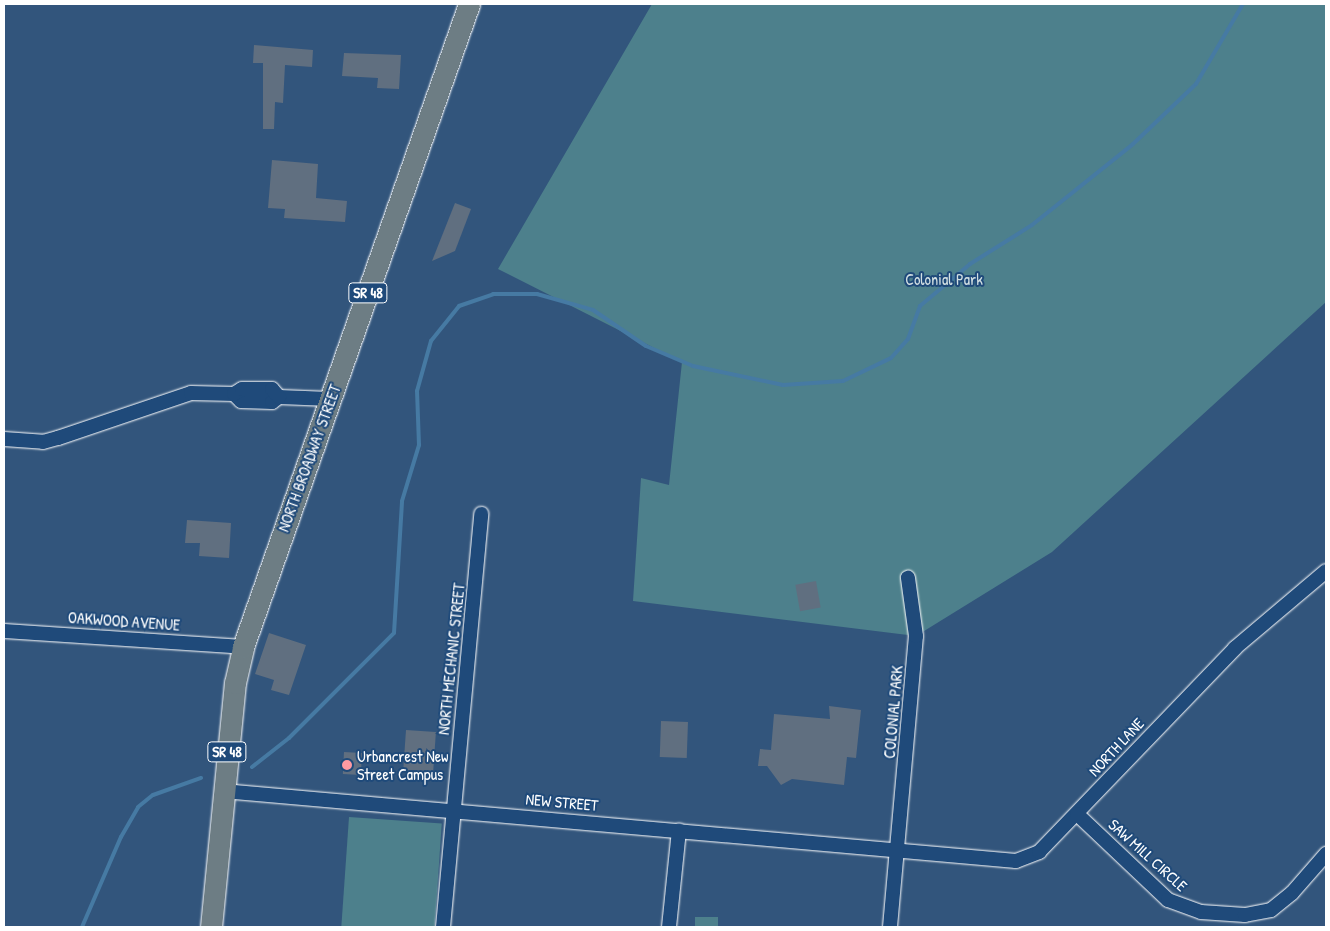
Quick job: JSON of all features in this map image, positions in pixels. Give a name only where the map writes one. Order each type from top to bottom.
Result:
[{"type":"main road","name":"NORTH BROADWAY STREET","points":[[210,927],[235,683],[243,646],[469,4]]},
{"type":"street","points":[[4,439],[43,442],[191,393],[234,394],[242,389],[272,389],[279,397],[330,399]]},
{"type":"street","name":"NORTH MECHANIC STREET","points":[[443,927],[481,514]]},
{"type":"street","name":"NORTH LANE","points":[[898,849],[1016,861],[1039,852],[1235,648],[1326,571]]},
{"type":"street","name":"COLONIAL PARK","points":[[890,927],[916,636],[908,578]]},
{"type":"street","name":"OAKWOOD AVENUE","points":[[4,631],[243,646]]},
{"type":"street","name":"NEW STREET","points":[[223,791],[898,849]]},
{"type":"street","name":"SAW MILL CIRCLE","points":[[1076,814],[1168,900],[1201,912],[1245,915],[1271,910],[1292,893],[1326,854]]},
{"type":"street","points":[[669,927],[679,831]]},
{"type":"green space","name":"Colonial Park","points":[[652,4],[1326,4],[1326,302],[1052,552],[916,636],[633,601],[641,478],[669,485],[682,362],[498,269]]},
{"type":"green space","points":[[349,817],[442,823],[435,927],[341,927]]},
{"type":"green space","points":[[695,917],[718,917],[718,927],[695,927]]},
{"type":"building","points":[[254,45],[313,50],[312,67],[285,65],[283,103],[275,102],[274,129],[263,129],[263,63],[253,63]]},
{"type":"building","points":[[344,53],[401,55],[399,89],[377,88],[378,78],[342,76]]},
{"type":"building","points":[[272,160],[318,164],[316,198],[347,201],[345,222],[284,218],[285,209],[268,208]]},
{"type":"building","points":[[455,203],[471,209],[455,251],[432,261]]},
{"type":"building","points":[[187,520],[231,523],[229,558],[199,556],[200,543],[185,543]]},
{"type":"building","points":[[816,581],[821,608],[800,611],[795,585]]},
{"type":"building","points":[[269,633],[306,645],[289,695],[271,690],[274,680],[255,674]]},
{"type":"building","points":[[829,706],[861,710],[856,758],[847,757],[844,785],[792,779],[781,785],[767,766],[758,766],[760,749],[771,750],[774,714],[830,719]]},
{"type":"building","points":[[661,721],[688,722],[687,758],[660,757]]},
{"type":"building","points":[[406,730],[436,732],[433,773],[403,771]]},
{"type":"building","points":[[344,752],[362,753],[361,775],[343,774]]},
{"type":"waterway","points":[[252,767],[289,738],[394,633],[402,501],[419,445],[417,391],[431,341],[459,306],[493,294],[537,294],[593,310],[646,346],[693,366],[783,385],[843,381],[891,358],[908,339],[920,306],[970,264],[1032,225],[1133,144],[1196,84],[1243,4]]},
{"type":"waterway","points":[[82,927],[121,837],[138,807],[153,795],[201,778]]},
{"type":"place","name":"Urbancrest New Street Campus","points":[[347,765]]}]
